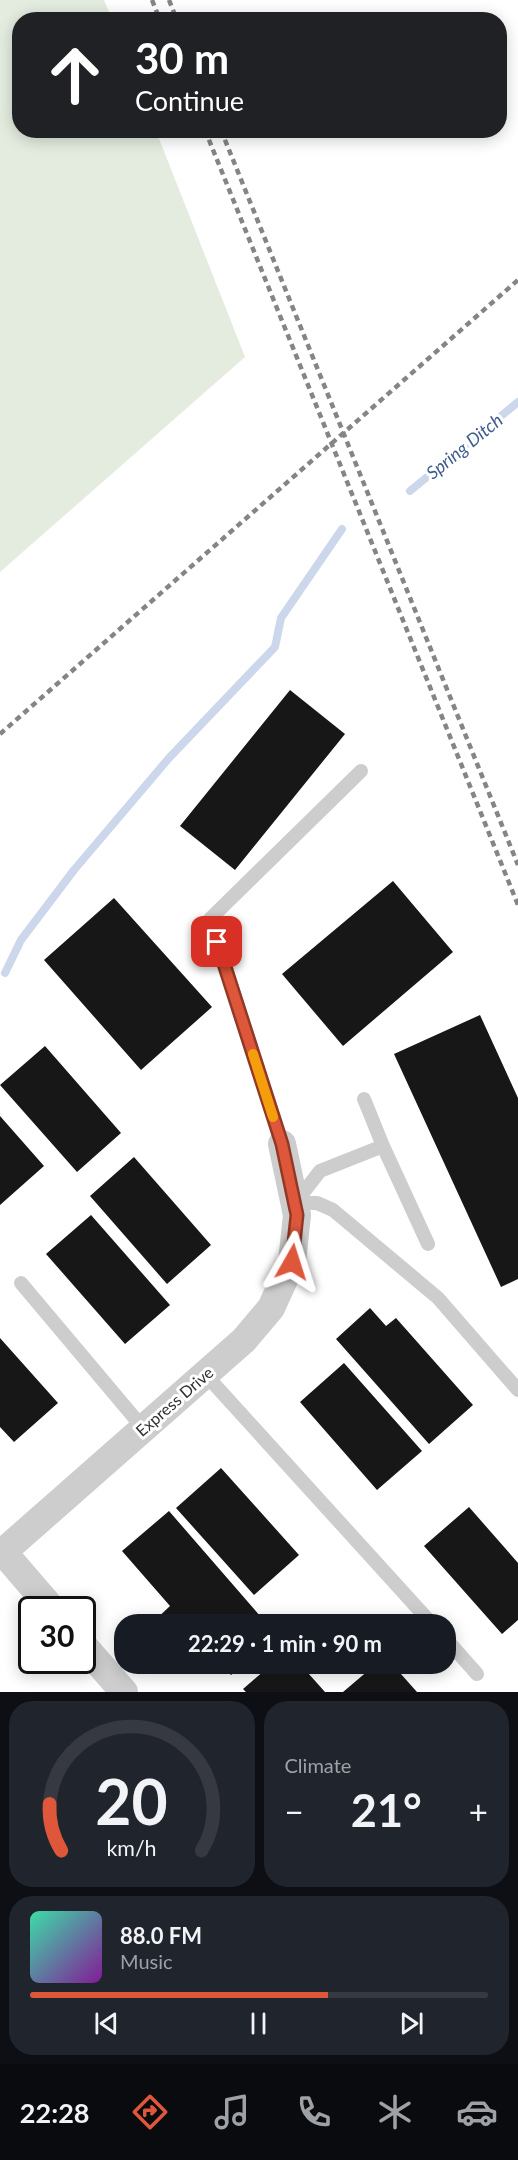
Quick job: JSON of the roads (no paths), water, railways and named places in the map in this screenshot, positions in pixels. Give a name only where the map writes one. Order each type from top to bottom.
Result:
[{"type":"street","name":"Express Drive","points":[[41,1596],[1,1551],[244,1340],[271,1308],[292,1262],[297,1215],[282,1144]]},
{"type":"street","points":[[96,1660],[124,1692]]},
{"type":"lane","points":[[282,1144],[210,919],[361,771]]},
{"type":"lane","points":[[364,1099],[428,1244]]},
{"type":"lane","points":[[295,1203],[320,1171],[383,1146]]},
{"type":"lane","points":[[295,1203],[317,1203],[333,1210],[421,1283],[438,1298],[518,1390]]},
{"type":"lane","points":[[21,1283],[143,1428]]},
{"type":"lane","points":[[205,1374],[423,1614]]},
{"type":"lane","points":[[456,1650],[477,1674]]},
{"type":"waterway","name":"Spring Ditch","points":[[410,491],[518,402]]},
{"type":"waterway","points":[[5,973],[21,940],[74,870],[169,758],[275,647],[281,618],[342,529]]},
{"type":"railway","points":[[152,0],[157,12]]},
{"type":"railway","points":[[169,0],[174,12]]},
{"type":"railway","points":[[208,138],[518,905]]},
{"type":"railway","points":[[224,138],[518,865]]},
{"type":"railway","points":[[0,734],[518,280]]}]
